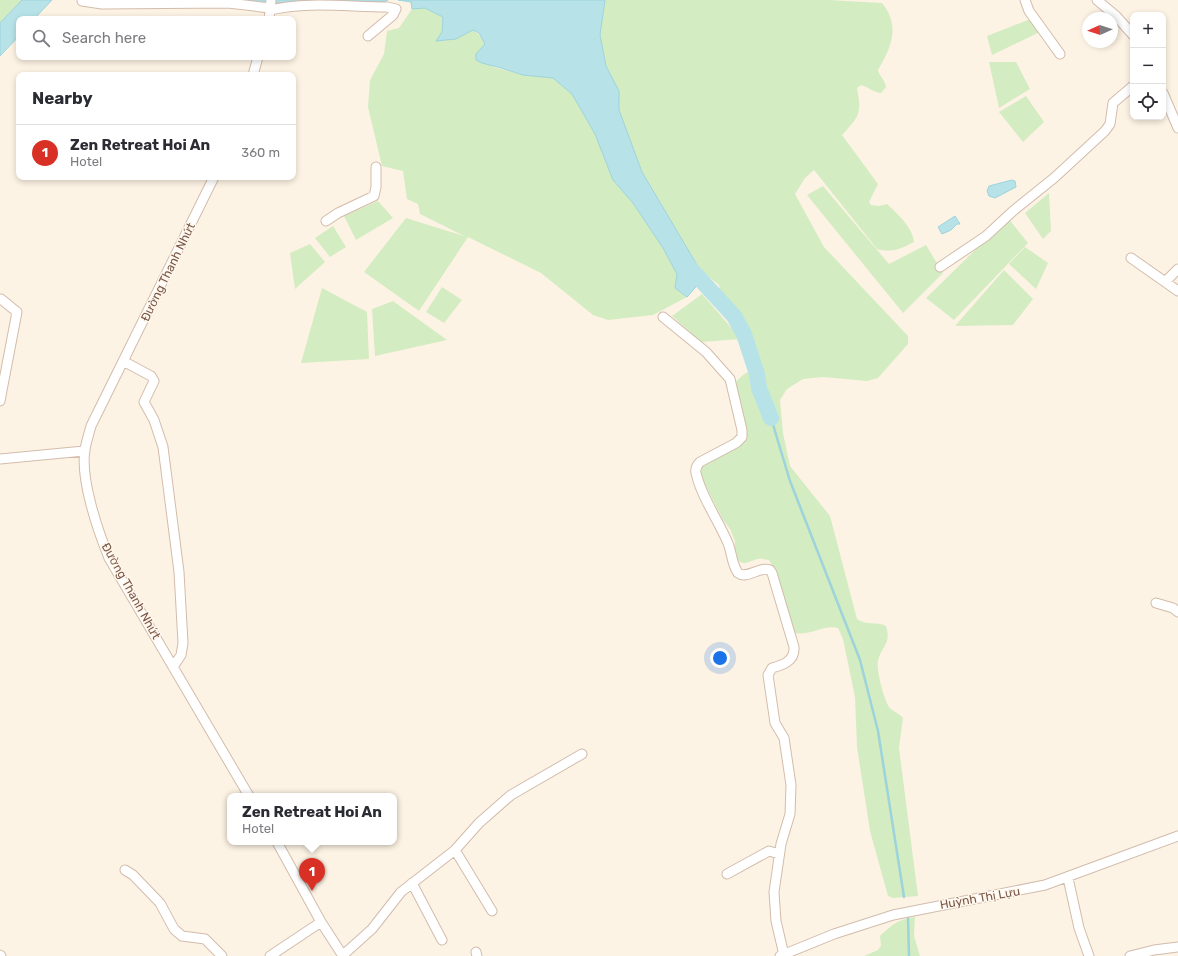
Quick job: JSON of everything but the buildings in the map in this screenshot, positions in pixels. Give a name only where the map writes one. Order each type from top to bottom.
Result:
[{"type":"street","points":[[1025,0],[1030,11],[1060,54]]},
{"type":"street","points":[[82,1],[102,4],[228,3],[270,8],[307,5],[387,7],[396,9],[393,15],[368,36]]},
{"type":"street","points":[[1099,1],[1116,16],[1130,32]]},
{"type":"street","points":[[254,72],[257,60]]},
{"type":"street","points":[[940,267],[986,236],[1106,131],[1110,124],[1113,103],[1130,89]]},
{"type":"street","points":[[1166,99],[1177,121]]},
{"type":"street","points":[[326,220],[374,196],[376,187],[376,167]]},
{"type":"street","name":"Đường Thanh Nhứt","points":[[213,180],[91,426],[84,451],[86,478],[99,532],[110,558],[247,793]]},
{"type":"street","points":[[1131,258],[1178,291]]},
{"type":"street","points":[[1165,282],[1178,269]]},
{"type":"street","points":[[0,401],[17,312],[1,299]]},
{"type":"street","points":[[663,317],[706,352],[732,381],[742,430],[742,437],[736,443],[700,462],[696,466],[696,472],[707,500],[728,543],[734,565],[738,573],[744,575],[764,569],[770,570],[772,573],[794,647],[794,652],[790,660],[785,664],[772,668],[768,675],[775,723],[784,738],[792,785],[790,814],[779,854],[774,903],[782,955]]},
{"type":"street","points":[[123,361],[151,376],[154,382],[144,402],[159,432],[164,452],[181,599],[183,649],[173,667]]},
{"type":"street","points":[[0,459],[84,451]]},
{"type":"street","points":[[1156,603],[1173,608],[1178,612]]},
{"type":"street","points":[[279,845],[321,922],[343,955],[372,929],[401,892],[455,850],[479,824],[511,795],[582,754]]},
{"type":"street","name":"Huỳnh Thị Lựu","points":[[782,955],[834,934],[892,915],[1023,891],[1068,878],[1178,836]]},
{"type":"street","points":[[455,850],[492,912]]},
{"type":"street","points":[[727,874],[769,851],[779,854]]},
{"type":"street","points":[[125,870],[133,875],[160,904],[174,929],[182,936],[205,939],[222,956]]},
{"type":"street","points":[[1068,878],[1078,928],[1089,956]]},
{"type":"street","points":[[412,883],[442,940]]},
{"type":"street","points":[[270,956],[321,922]]},
{"type":"street","points":[[1130,956],[1154,953],[1178,947]]},
{"type":"green space","points":[[0,0],[22,0],[0,23]]},
{"type":"green space","points":[[605,0],[829,0],[882,3],[891,20],[893,29],[890,45],[878,70],[885,82],[886,87],[881,93],[875,92],[861,85],[857,88],[859,104],[858,114],[856,119],[842,135],[878,184],[869,202],[871,205],[879,206],[887,204],[908,226],[914,242],[896,250],[887,251],[877,249],[814,170],[805,178],[795,194],[824,247],[908,336],[908,344],[878,378],[867,381],[823,377],[803,379],[787,389],[780,400],[783,433],[790,466],[830,516],[857,619],[864,622],[886,626],[888,632],[887,641],[879,656],[878,671],[889,707],[903,718],[899,748],[918,896],[893,898],[888,896],[870,831],[857,747],[855,697],[843,639],[838,628],[833,627],[806,633],[794,633],[773,567],[769,560],[758,559],[742,563],[734,557],[735,541],[730,529],[723,520],[697,469],[698,460],[705,454],[741,438],[732,385],[743,375],[759,365],[746,325],[741,315],[728,298],[720,292],[719,285],[700,270],[642,172],[619,110],[619,91],[606,66],[600,35]]},
{"type":"green space","points":[[425,8],[443,17],[442,32],[437,41],[456,39],[473,30],[483,38],[493,67],[523,75],[553,78],[572,94],[595,134],[613,180],[633,203],[663,248],[677,274],[675,288],[687,297],[653,315],[608,320],[593,315],[541,273],[468,237],[419,311],[364,272],[406,218],[464,236],[420,214],[418,204],[407,199],[403,171],[382,166],[368,107],[370,80],[384,54],[387,31],[399,28],[412,9]]},
{"type":"green space","points":[[1033,18],[1040,32],[992,55],[987,36]]},
{"type":"green space","points":[[989,62],[1016,62],[1030,89],[999,108]]},
{"type":"green space","points":[[1026,96],[1044,122],[1023,142],[999,112]]},
{"type":"green space","points":[[823,186],[889,264],[926,245],[943,273],[903,313],[807,195]]},
{"type":"green space","points":[[1049,193],[1051,231],[1043,239],[1025,213]]},
{"type":"green space","points":[[378,201],[393,218],[356,240],[344,216]]},
{"type":"green space","points":[[1008,218],[1028,243],[954,320],[926,298]]},
{"type":"green space","points":[[333,226],[346,247],[330,257],[315,238]]},
{"type":"green space","points":[[310,244],[325,262],[295,289],[290,253]]},
{"type":"green space","points":[[1025,247],[1048,263],[1036,289],[1009,264]]},
{"type":"green space","points":[[1004,270],[1033,299],[1013,325],[955,326]]},
{"type":"green space","points":[[442,287],[462,300],[444,323],[426,312]]},
{"type":"green space","points":[[322,288],[367,312],[369,359],[301,363]]},
{"type":"green space","points":[[702,294],[741,339],[701,342],[672,316]]},
{"type":"green space","points":[[393,301],[447,340],[375,356],[372,309]]},
{"type":"green space","points":[[915,917],[914,936],[920,956],[864,956],[878,950],[881,946],[880,936],[892,926],[899,921]]},
{"type":"water","points":[[22,0],[52,0],[37,16],[16,16],[16,39],[0,56],[0,23]]},
{"type":"water","points":[[242,0],[388,0],[384,2],[317,1],[272,3]]},
{"type":"water","points":[[398,0],[605,0],[600,35],[606,66],[619,91],[619,110],[642,172],[700,270],[701,281],[687,297],[675,288],[677,274],[663,248],[633,203],[613,180],[595,134],[572,94],[553,78],[523,75],[476,60],[476,54],[485,44],[479,33],[473,30],[456,39],[436,41],[442,32],[443,17],[425,8],[412,9],[411,2]]},
{"type":"water","points":[[1012,180],[1015,181],[1016,187],[995,198],[989,196],[987,191],[989,186]]},
{"type":"water","points":[[955,216],[960,224],[957,224],[951,230],[942,234],[938,227]]},
{"type":"waterway","points":[[687,265],[734,316],[744,334],[757,374],[759,388],[771,418]]},
{"type":"waterway","points":[[771,418],[790,481],[860,660],[878,731],[904,897]]},
{"type":"waterway","points":[[908,917],[909,956]]},
{"type":"place","name":"Zen Retreat Hoi An","points":[[312,891]]}]
